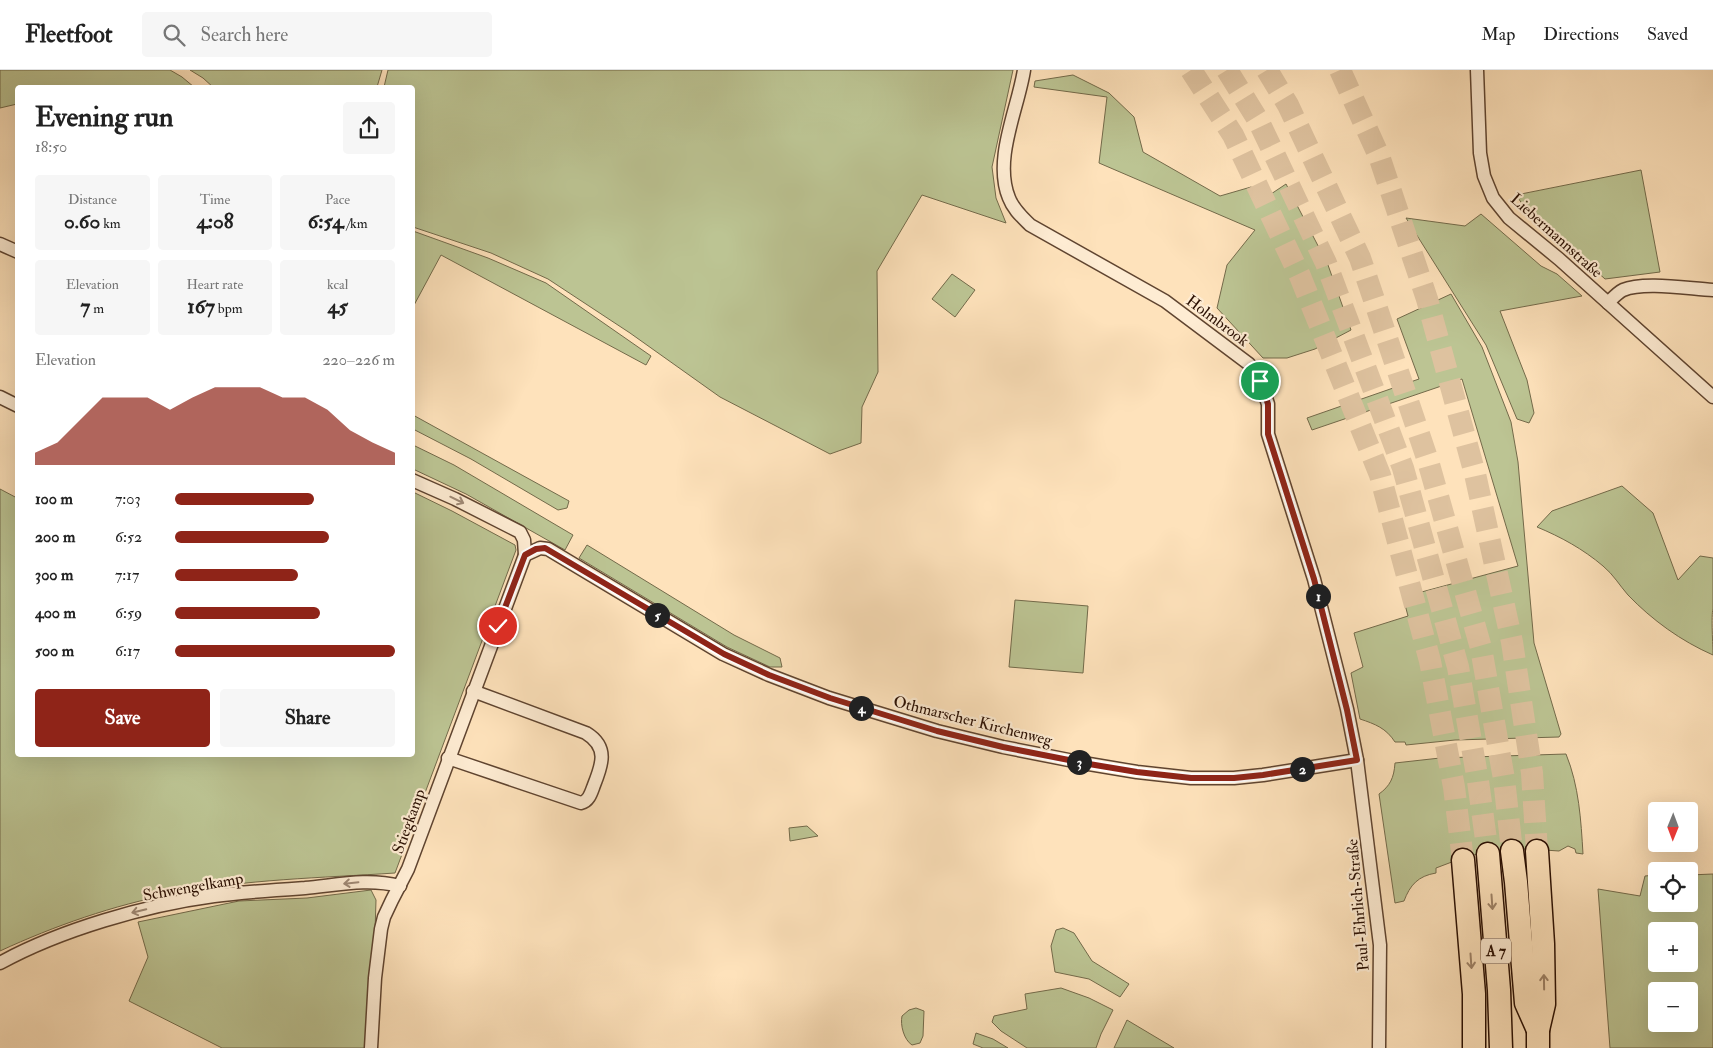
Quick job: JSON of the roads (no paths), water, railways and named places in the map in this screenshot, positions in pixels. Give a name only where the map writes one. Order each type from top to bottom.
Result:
[{"type":"highway","name":"A 7","points":[[1512,851],[1526,1003],[1538,1039]]},
{"type":"highway","name":"A 7","points":[[1537,851],[1543,944],[1544,1004],[1538,1039]]},
{"type":"highway","name":"A 7","points":[[1488,854],[1499,990],[1501,1048]]},
{"type":"highway","name":"A 7","points":[[1463,860],[1474,994],[1474,1048]]},
{"type":"street","name":"Holmbrook","points":[[1024,70],[1004,157],[1004,178],[1008,197],[1017,212],[1030,225],[1166,301],[1249,364],[1260,381],[1268,404],[1268,434],[1314,579],[1347,710],[1357,760]]},
{"type":"street","name":"Liebermannstraße","points":[[1477,70],[1480,153],[1484,176],[1493,198],[1509,218],[1713,397]]},
{"type":"street","points":[[0,244],[15,251]]},
{"type":"street","points":[[1608,303],[1616,295],[1634,288],[1660,287],[1713,290]]},
{"type":"street","points":[[0,397],[15,404]]},
{"type":"street","points":[[415,481],[520,532],[524,538],[525,555]]},
{"type":"street","name":"Othmarscher Kirchenweg","points":[[525,555],[536,549],[548,549],[724,654],[769,675],[830,698],[947,733],[1003,747],[1137,772],[1191,778],[1234,778],[1263,775],[1357,760]]},
{"type":"street","name":"Stiegkamp","points":[[371,1048],[378,944],[384,917],[400,886],[424,827],[448,758],[525,555]]},
{"type":"street","points":[[448,758],[581,803],[586,802],[589,798],[598,774],[602,760],[601,752],[594,737],[473,691]]},
{"type":"street","name":"Paul-Ehrlich-Straße","points":[[1357,760],[1380,945],[1379,1048]]},
{"type":"street","name":"Schwengelkamp","points":[[0,963],[53,939],[102,922],[174,902],[214,896],[370,881],[400,886]]},
{"type":"tunnel","points":[[1191,70],[1233,135],[1300,276],[1380,475],[1430,661],[1454,787],[1463,860]]},
{"type":"tunnel","points":[[1227,70],[1258,120],[1326,263],[1403,468],[1458,667],[1478,781],[1488,854]]},
{"type":"tunnel","points":[[1267,70],[1288,105],[1360,258],[1428,461],[1481,648],[1504,779],[1512,851]]},
{"type":"tunnel","points":[[1340,70],[1379,156],[1427,299],[1475,474],[1512,642],[1532,773],[1537,851]]}]
